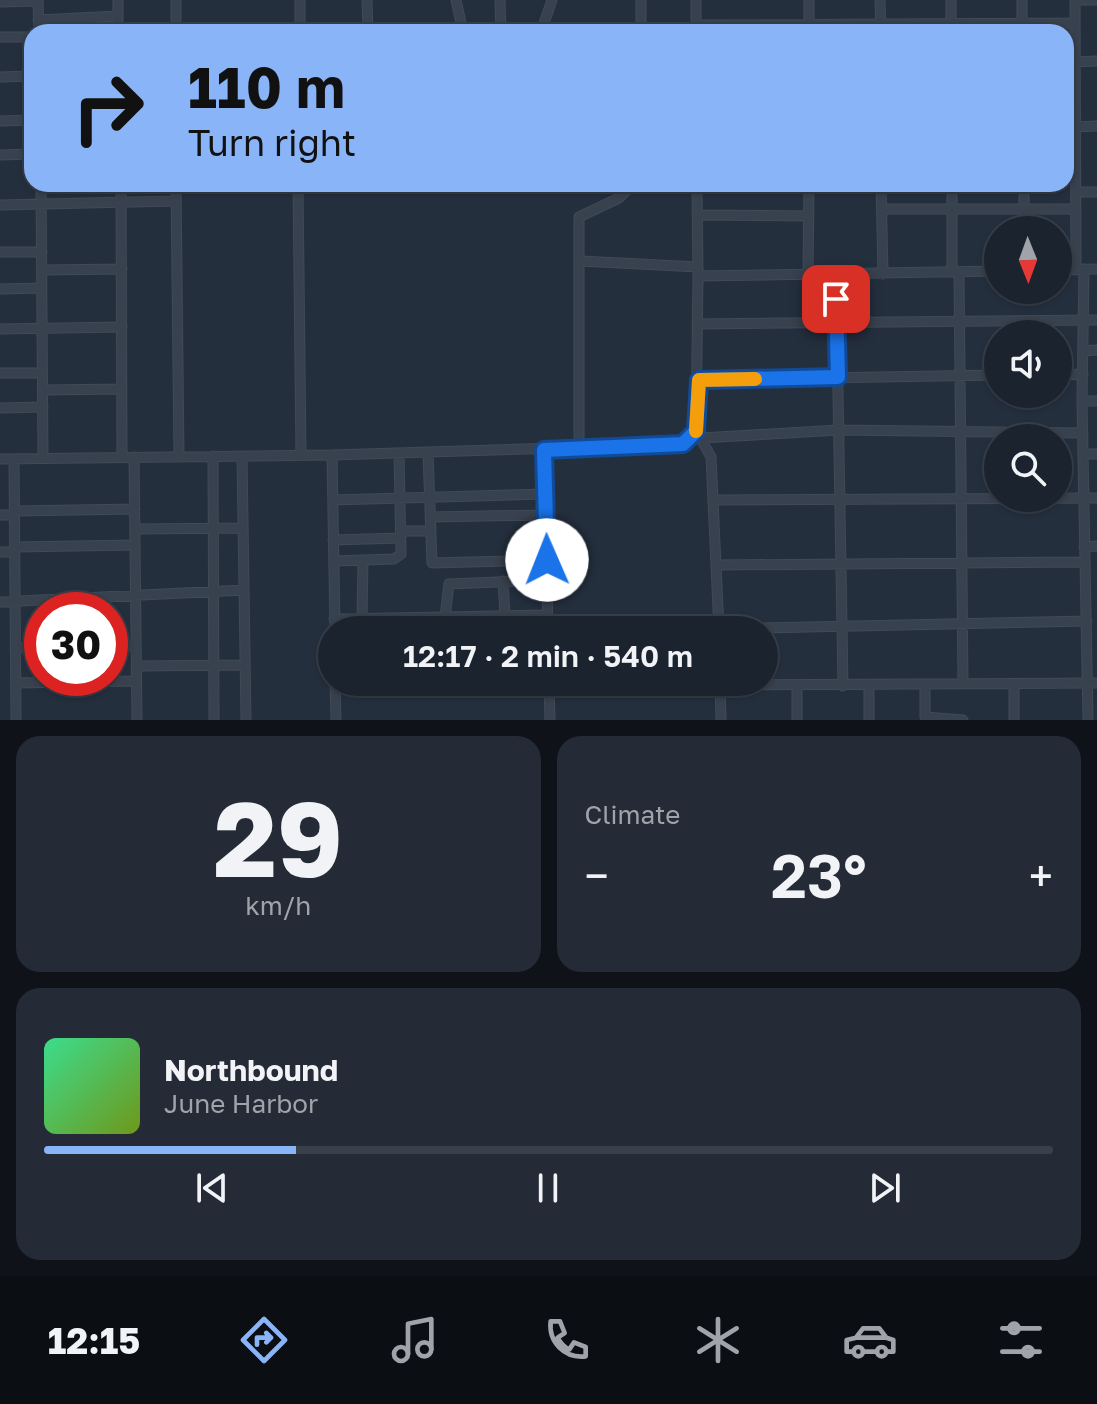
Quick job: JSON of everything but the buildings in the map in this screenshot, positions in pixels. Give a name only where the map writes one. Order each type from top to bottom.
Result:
[{"type":"street","points":[[0,2],[38,0],[38,24]]},
{"type":"street","points":[[118,0],[118,24]]},
{"type":"street","points":[[176,0],[176,24]]},
{"type":"street","points":[[300,0],[300,24]]},
{"type":"street","points":[[367,0],[368,24]]},
{"type":"street","points":[[456,0],[461,24]]},
{"type":"street","points":[[500,0],[501,24]]},
{"type":"street","points":[[544,24],[552,0]]},
{"type":"street","points":[[641,0],[641,24]]},
{"type":"street","points":[[696,0],[696,24]]},
{"type":"street","points":[[809,0],[809,24]]},
{"type":"street","points":[[880,0],[880,24]]},
{"type":"street","points":[[951,0],[951,24]]},
{"type":"street","points":[[1022,0],[1022,24]]},
{"type":"street","points":[[1074,38],[1075,0],[1097,0]]},
{"type":"street","points":[[38,20],[118,16]]},
{"type":"street","points":[[1064,24],[1075,23]]},
{"type":"street","points":[[0,37],[24,37]]},
{"type":"street","points":[[1074,68],[1097,61]]},
{"type":"street","points":[[0,77],[24,76]]},
{"type":"street","points":[[0,121],[24,120]]},
{"type":"street","points":[[1074,120],[1097,126]]},
{"type":"street","points":[[0,155],[24,154]]},
{"type":"street","points":[[1074,180],[1083,320],[1084,562],[1087,621],[1092,640],[1088,720]]},
{"type":"street","points":[[41,192],[43,458]]},
{"type":"street","points":[[121,192],[122,457]]},
{"type":"street","points":[[176,192],[179,457]]},
{"type":"street","points":[[298,192],[301,455]]},
{"type":"street","points":[[579,449],[579,217],[619,198],[625,192]]},
{"type":"street","points":[[697,192],[698,434],[711,457],[719,616]]},
{"type":"street","points":[[808,276],[809,192]]},
{"type":"street","points":[[881,192],[883,274]]},
{"type":"street","points":[[952,192],[960,321],[959,563],[963,684]]},
{"type":"street","points":[[1024,192],[1024,216]]},
{"type":"street","points":[[1076,192],[1097,192]]},
{"type":"street","points":[[0,205],[176,201]]},
{"type":"street","points":[[882,209],[1076,209]]},
{"type":"street","points":[[697,215],[809,216]]},
{"type":"street","points":[[0,252],[42,252]]},
{"type":"street","points":[[580,261],[808,276],[984,271]]},
{"type":"street","points":[[42,270],[122,269]]},
{"type":"street","points":[[1072,270],[1097,269]]},
{"type":"street","points":[[836,275],[843,686]]},
{"type":"street","points":[[0,289],[42,288]]},
{"type":"street","points":[[697,324],[1097,320]]},
{"type":"street","points":[[0,329],[122,327]]},
{"type":"street","points":[[1083,351],[1097,350]]},
{"type":"street","points":[[0,373],[42,373]]},
{"type":"street","points":[[1072,374],[1083,374]]},
{"type":"street","points":[[699,380],[984,375]]},
{"type":"street","points":[[43,390],[120,389]]},
{"type":"street","points":[[1082,401],[1097,401]]},
{"type":"street","points":[[0,408],[43,407]]},
{"type":"street","points":[[0,459],[579,449],[683,444],[698,434],[840,430],[1083,433]]},
{"type":"street","points":[[503,581],[505,616],[548,615],[544,450]]},
{"type":"street","points":[[428,452],[432,563],[547,560]]},
{"type":"street","points":[[334,561],[399,557],[399,453]]},
{"type":"street","points":[[1083,454],[1097,454]]},
{"type":"street","points":[[332,455],[334,616]]},
{"type":"street","points":[[213,456],[214,720]]},
{"type":"street","points":[[242,456],[246,720]]},
{"type":"street","points":[[134,457],[137,720]]},
{"type":"street","points":[[14,459],[16,720]]},
{"type":"street","points":[[333,500],[545,494]]},
{"type":"street","points":[[715,500],[1097,498]]},
{"type":"street","points":[[0,515],[135,509]]},
{"type":"street","points":[[430,517],[546,515]]},
{"type":"street","points":[[135,529],[243,528]]},
{"type":"street","points":[[333,540],[430,531]]},
{"type":"street","points":[[0,552],[135,545]]},
{"type":"street","points":[[1084,547],[1097,546]]},
{"type":"street","points":[[362,616],[363,560]]},
{"type":"street","points":[[476,582],[477,561]]},
{"type":"street","points":[[717,565],[1084,562]]},
{"type":"street","points":[[440,616],[447,585],[547,580]]},
{"type":"street","points":[[0,602],[244,590]]},
{"type":"street","points":[[778,627],[1087,621]]},
{"type":"street","points":[[128,646],[136,646]]},
{"type":"street","points":[[15,648],[24,648]]},
{"type":"street","points":[[136,666],[245,665]]},
{"type":"street","points":[[16,683],[136,681]]},
{"type":"street","points":[[778,686],[1092,683]]},
{"type":"street","points":[[1014,684],[1014,720]]},
{"type":"street","points":[[925,685],[925,717],[963,720]]},
{"type":"street","points":[[797,686],[797,720]]},
{"type":"street","points":[[869,686],[869,720]]},
{"type":"street","points":[[335,696],[336,720]]},
{"type":"street","points":[[549,696],[550,720]]},
{"type":"street","points":[[720,696],[721,720]]},
{"type":"slow traffic","points":[[696,431],[699,380],[755,379]]},
{"type":"route","points":[[547,560],[544,450],[683,444],[696,431],[699,380],[838,377],[836,299]]}]
